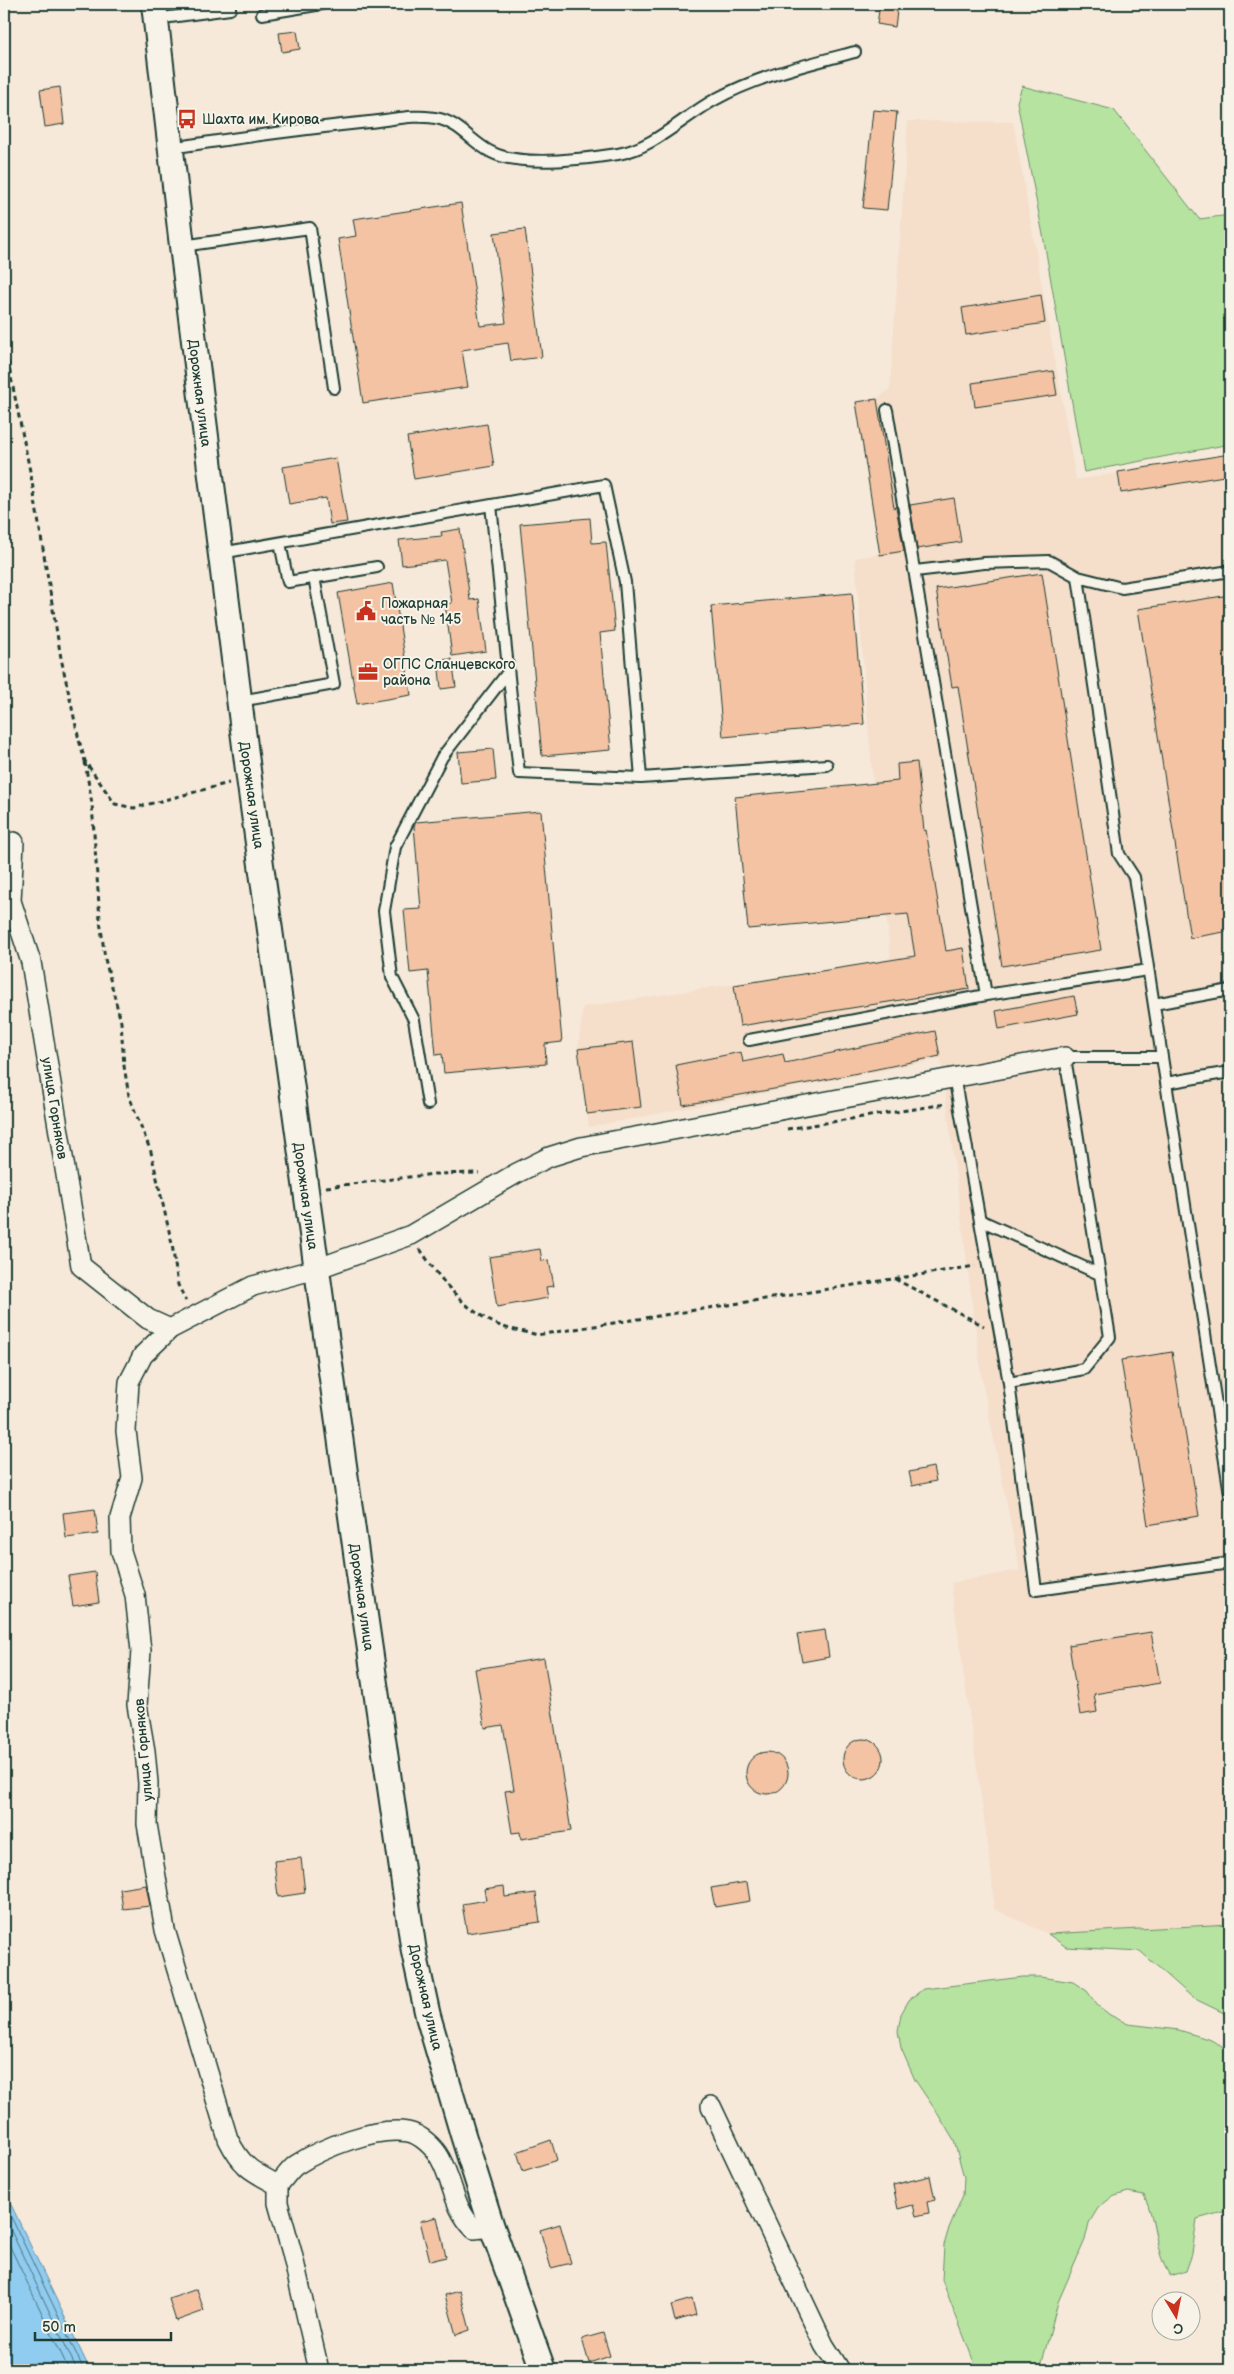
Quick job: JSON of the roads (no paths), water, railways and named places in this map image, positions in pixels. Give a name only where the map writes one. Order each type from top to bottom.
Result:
[{"type":"street","name":"Дорожная улица","points":[[152,9],[249,778],[316,1269],[414,1952],[428,2016],[492,2227],[543,2370]]},
{"type":"street","name":"улица Горняков","points":[[14,842],[11,901],[31,962],[81,1266],[148,1319],[170,1329]]},
{"type":"street","name":"улица Горняков","points":[[278,2185],[251,2171],[238,2158],[228,2139],[165,1930],[147,1824],[147,1767],[137,1705],[141,1650],[135,1595],[121,1551],[120,1518],[132,1478],[126,1431],[129,1382],[143,1355],[170,1329],[253,1286],[316,1269],[410,1234],[517,1173],[549,1157],[581,1147],[1064,1057]]},
{"type":"street","points":[[711,2106],[824,2345],[840,2370]]},
{"type":"street","points":[[319,2370],[292,2253],[278,2204],[278,2185],[294,2167],[321,2150],[352,2139],[382,2133],[408,2132],[424,2140],[440,2157],[462,2216],[474,2229],[492,2227]]},
{"type":"lane","points":[[152,9],[230,9],[230,4]]},
{"type":"lane","points":[[262,14],[322,4]]},
{"type":"lane","points":[[170,148],[300,129],[420,117],[441,119],[460,129],[490,152],[515,160],[542,160],[618,154],[638,149],[724,95],[757,82],[855,52]]},
{"type":"lane","points":[[182,246],[310,228],[334,388]]},
{"type":"lane","points":[[887,410],[986,995]]},
{"type":"lane","points":[[221,553],[604,486],[625,582],[641,778]]},
{"type":"lane","points":[[491,505],[519,773],[641,778],[827,765]]},
{"type":"lane","points":[[280,543],[288,582],[377,567]]},
{"type":"lane","points":[[915,571],[984,563],[1049,561],[1078,577],[1122,588],[1230,571]]},
{"type":"lane","points":[[240,701],[334,684],[314,577]]},
{"type":"lane","points":[[1078,577],[1119,854],[1134,877],[1230,1494]]},
{"type":"lane","points":[[428,1104],[414,1020],[392,977],[384,911],[395,847],[442,758],[508,672]]},
{"type":"lane","points":[[749,1040],[986,995],[1148,970]]},
{"type":"lane","points":[[1154,1004],[1230,990]]},
{"type":"lane","points":[[1009,1383],[1084,1369],[1110,1337],[1064,1057],[1162,1057]]},
{"type":"lane","points":[[1166,1082],[1230,1072]]},
{"type":"lane","points":[[954,1076],[1009,1383],[1036,1590],[1230,1563]]},
{"type":"lane","points":[[980,1220],[1099,1274]]},
{"type":"water","points":[[4,2190],[90,2370],[4,2370]]},
{"type":"place","name":"Шахта им. Кирова","points":[[187,119]]},
{"type":"place","name":"Пожарная часть № 145","points":[[366,611]]},
{"type":"place","name":"ОГПС Сланцевского района","points":[[368,672]]}]
